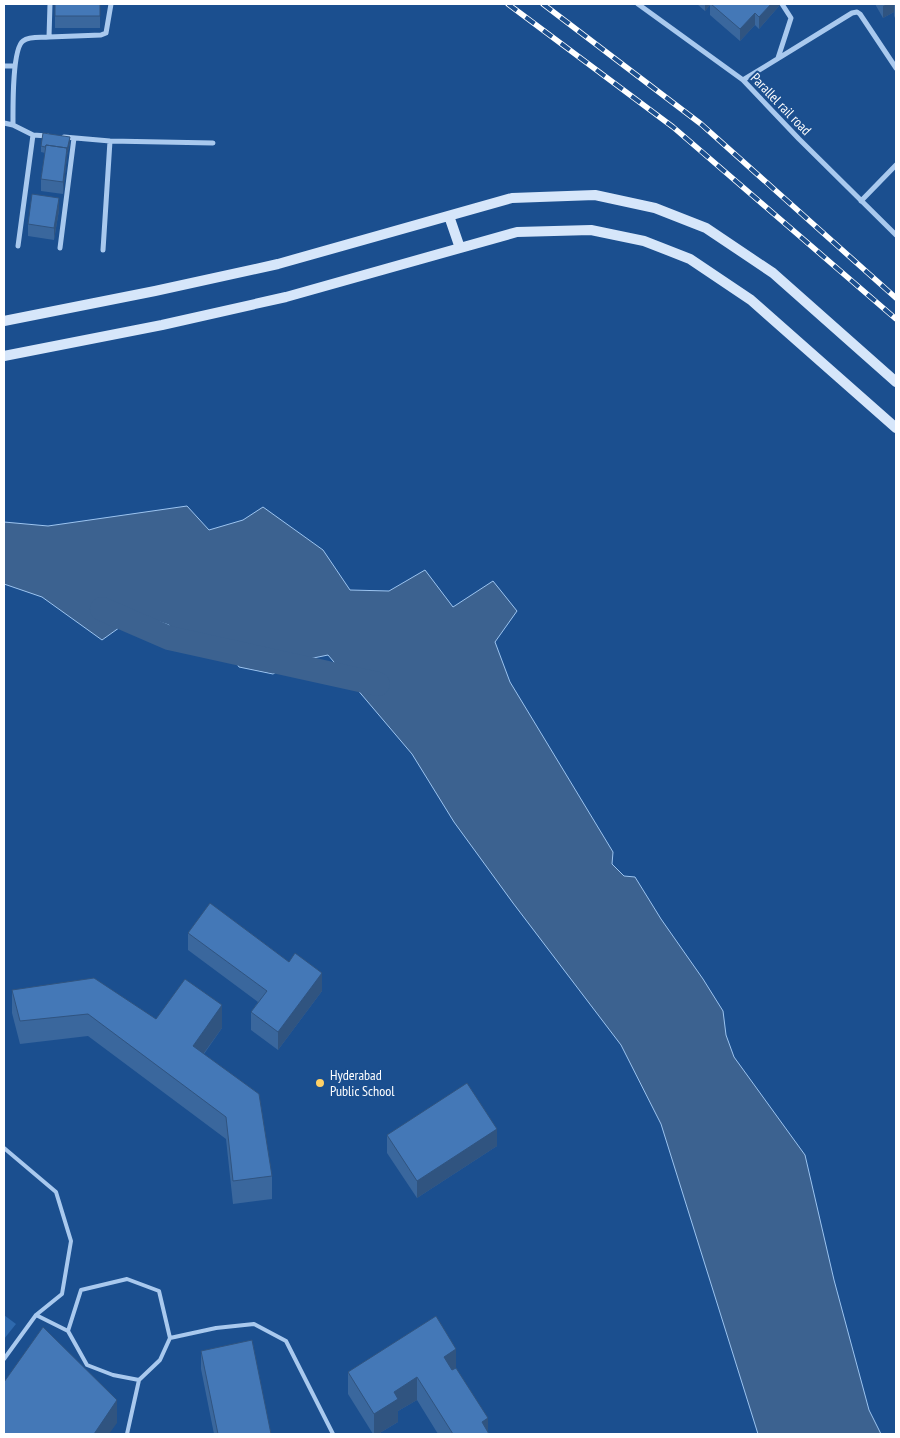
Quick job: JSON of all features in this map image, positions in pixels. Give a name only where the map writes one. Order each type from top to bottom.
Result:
[{"type":"street","points":[[49,37],[50,4]]},
{"type":"street","points":[[13,125],[15,66],[18,46],[21,42],[28,38],[101,35],[106,33],[111,4]]},
{"type":"street","name":"Parallel rail road","points":[[638,4],[743,80],[896,235]]},
{"type":"street","points":[[778,58],[791,18],[782,4]]},
{"type":"street","points":[[743,80],[852,13],[857,12],[896,68]]},
{"type":"street","points":[[4,66],[15,66]]},
{"type":"street","points":[[4,123],[13,125],[33,135],[110,141],[213,143]]},
{"type":"street","points":[[18,246],[33,135]]},
{"type":"street","points":[[60,248],[74,138]]},
{"type":"street","points":[[103,250],[110,141]]},
{"type":"street","points":[[861,201],[896,165]]},
{"type":"street","points":[[4,320],[193,283],[278,264],[512,198],[595,196],[655,208],[706,228],[772,272],[896,382]]},
{"type":"street","points":[[449,216],[460,248]]},
{"type":"street","points":[[4,356],[162,325],[286,297],[517,232],[591,230],[644,241],[690,259],[751,300],[896,428]]},
{"type":"lane","points":[[4,1148],[56,1192],[71,1241],[62,1294],[36,1315],[4,1359]]},
{"type":"lane","points":[[68,1331],[82,1290],[127,1279],[159,1291],[170,1338],[160,1360],[139,1380],[127,1434]]},
{"type":"lane","points":[[36,1315],[68,1331],[87,1365],[113,1375],[139,1380]]},
{"type":"lane","points":[[170,1338],[216,1328],[254,1324],[286,1341],[333,1434]]},
{"type":"shaded area","points":[[187,506],[209,530],[243,520],[263,507],[323,550],[350,590],[389,591],[425,570],[453,607],[493,581],[517,611],[495,642],[510,682],[613,852],[612,864],[624,876],[635,877],[661,919],[703,979],[723,1011],[726,1035],[734,1057],[805,1155],[834,1280],[869,1410],[881,1434],[758,1434],[661,1124],[621,1045],[454,822],[412,754],[328,655],[294,662],[273,674],[239,667],[226,646],[194,637],[184,650],[169,625],[144,617],[123,625],[102,640],[42,597],[4,584],[4,522],[48,526]]},
{"type":"shaded area","points":[[4,1315],[16,1324],[4,1339]]},
{"type":"building","points":[[55,4],[100,4],[100,16],[55,16]]},
{"type":"building","points":[[711,4],[771,4],[759,17],[755,13],[740,29]]},
{"type":"building","points":[[43,133],[70,137],[67,150],[67,148],[41,146]]},
{"type":"building","points":[[46,145],[67,148],[63,182],[41,179]]},
{"type":"building","points":[[32,194],[59,198],[54,228],[28,224]]},
{"type":"building","points":[[210,903],[289,962],[295,953],[322,973],[278,1032],[251,1012],[267,991],[188,933]]},
{"type":"building","points":[[94,978],[156,1019],[185,979],[222,1005],[193,1046],[259,1094],[272,1176],[233,1181],[226,1117],[88,1014],[20,1021],[12,990]]},
{"type":"building","points":[[467,1083],[497,1129],[417,1181],[387,1135]]},
{"type":"building","points":[[436,1316],[456,1349],[444,1357],[452,1370],[456,1368],[488,1418],[482,1422],[489,1434],[453,1434],[417,1377],[394,1392],[398,1399],[374,1414],[348,1372]]},
{"type":"building","points":[[43,1327],[117,1400],[94,1434],[4,1434],[4,1382]]},
{"type":"building","points":[[252,1340],[271,1434],[218,1434],[201,1351]]},
{"type":"waterway","points":[[102,609],[169,638],[378,684]]},
{"type":"railway","points":[[508,4],[673,127],[896,319]]},
{"type":"railway","points":[[543,4],[701,124],[896,298]]},
{"type":"place","name":"Hyderabad Public School","points":[[320,1083]]}]
